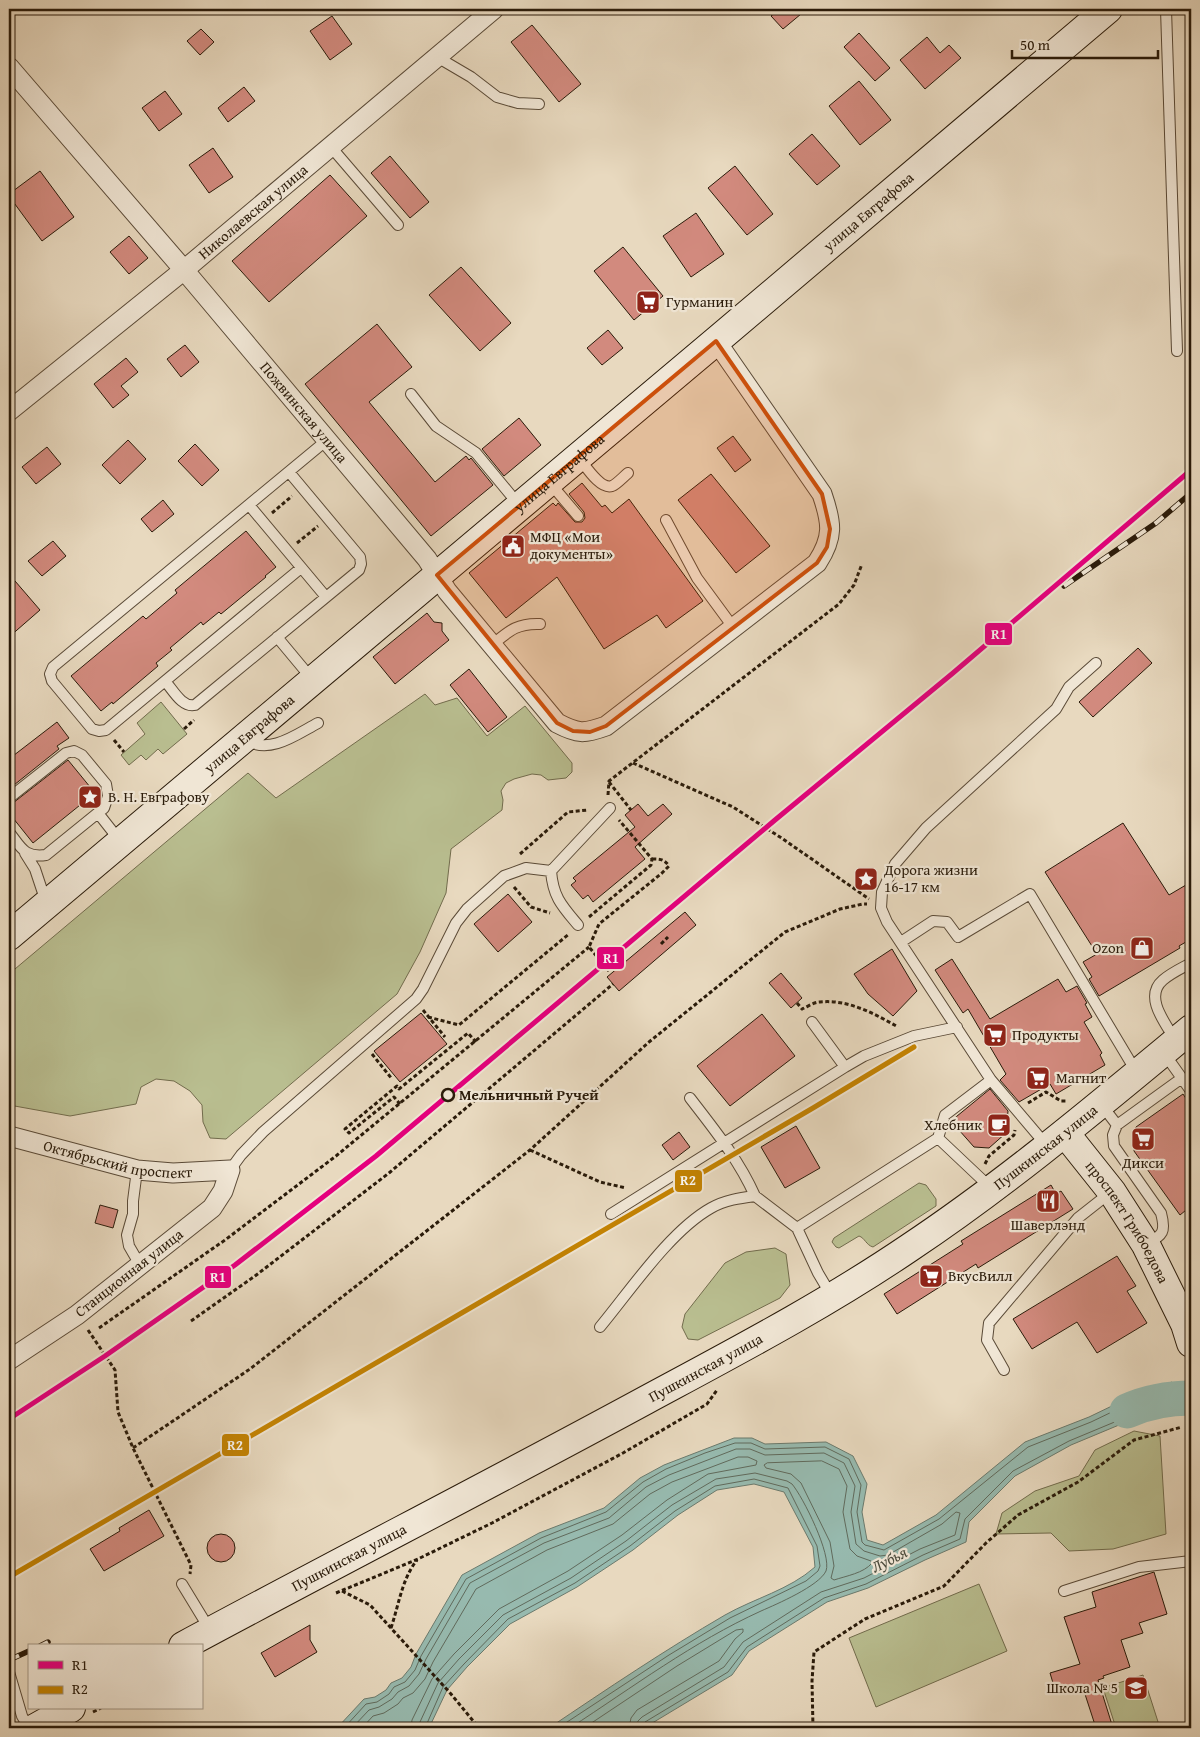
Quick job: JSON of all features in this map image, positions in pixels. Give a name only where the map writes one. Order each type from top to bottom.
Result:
[{"type":"street","name":"Николаевская улица","points":[[9,411],[184,270],[494,9]]},
{"type":"street","name":"улица Евграфова","points":[[9,936],[1108,9]]},
{"type":"street","name":"Пожвинская улица","points":[[9,67],[328,440],[427,560],[447,591],[557,723],[573,731],[590,732],[606,726],[733,627]]},
{"type":"street","points":[[716,341],[822,494],[830,529],[827,547],[817,563],[733,627]]},
{"type":"street","name":"Пушкинская улица","points":[[187,1644],[728,1356],[832,1296],[908,1249],[992,1190],[1098,1110],[1177,1041]]},
{"type":"street","name":"Октябрьский проспект","points":[[9,1136],[137,1170],[173,1173],[230,1170]]},
{"type":"street","name":"проспект Грибоедова","points":[[1057,1140],[1112,1192],[1146,1245],[1185,1324],[1191,1343]]},
{"type":"street","name":"Станционная улица","points":[[9,1360],[77,1315],[212,1208],[223,1191],[230,1170]]},
{"type":"street","points":[[35,1728],[67,1710]]},
{"type":"lane","points":[[1166,9],[1176,351]]},
{"type":"lane","points":[[437,57],[471,77],[498,97],[518,104],[539,104]]},
{"type":"lane","points":[[331,147],[398,225]]},
{"type":"lane","points":[[411,394],[436,426],[476,453],[520,506]]},
{"type":"lane","points":[[301,568],[106,730],[92,729],[52,681],[50,674],[53,667],[328,440]]},
{"type":"lane","points":[[578,457],[599,483],[605,486],[612,486],[628,473]]},
{"type":"lane","points":[[166,681],[185,704],[195,705],[359,570],[362,564],[360,557],[289,472]]},
{"type":"lane","points":[[549,482],[578,516]]},
{"type":"lane","points":[[249,505],[326,598]]},
{"type":"lane","points":[[666,520],[697,578],[733,627]]},
{"type":"lane","points":[[492,645],[508,631],[526,623],[540,624]]},
{"type":"lane","points":[[277,638],[313,680]]},
{"type":"lane","points":[[1057,1140],[1016,1110],[991,1080],[887,922],[881,908],[882,892],[895,864],[926,828],[1056,709],[1070,687],[1096,663]]},
{"type":"lane","points":[[244,738],[255,745],[272,744],[288,739],[318,723]]},
{"type":"lane","points":[[9,798],[66,753],[74,751],[82,755],[106,784],[108,796],[104,808],[46,855],[35,856],[25,853]]},
{"type":"lane","points":[[578,925],[558,902],[552,886],[551,871],[610,808]]},
{"type":"lane","points":[[98,813],[121,842]]},
{"type":"lane","points":[[9,832],[25,853],[34,869],[47,904]]},
{"type":"lane","points":[[230,1170],[241,1154],[263,1132],[414,1000],[423,989],[456,924],[467,908],[504,876],[526,868],[551,871]]},
{"type":"lane","points":[[901,942],[934,921],[947,922],[958,938],[1030,894],[1137,1074]]},
{"type":"lane","points":[[1191,963],[1162,980],[1156,992],[1156,1006],[1177,1041],[1182,1078],[1191,1090]]},
{"type":"lane","points":[[812,1022],[846,1067]]},
{"type":"lane","points":[[611,1214],[864,1056],[914,1036],[957,1028]]},
{"type":"lane","points":[[1146,1245],[1160,1236],[1164,1225],[1161,1213],[1114,1146],[1113,1135],[1098,1110],[1182,1078]]},
{"type":"lane","points":[[797,1228],[938,1138],[945,1115],[991,1080]]},
{"type":"lane","points":[[690,1098],[724,1142],[749,1181],[755,1196],[797,1228],[832,1296]]},
{"type":"lane","points":[[938,1138],[992,1190]]},
{"type":"lane","points":[[137,1170],[133,1214],[127,1235],[129,1246],[140,1265]]},
{"type":"lane","points":[[1004,1370],[987,1340],[989,1323],[1078,1218],[1112,1192]]},
{"type":"lane","points":[[600,1328],[658,1255],[688,1226],[711,1208],[733,1199],[755,1196]]},
{"type":"lane","points":[[1064,1591],[1139,1567],[1191,1561]]},
{"type":"lane","points":[[182,1584],[210,1631]]},
{"type":"lane","points":[[9,1672],[22,1716],[29,1728]]},
{"type":"path","points":[[262,521],[302,488]]},
{"type":"path","points":[[287,551],[328,518]]},
{"type":"path","points":[[609,781],[839,604],[854,586],[862,564]]},
{"type":"path","points":[[633,763],[733,807],[783,839],[881,908]]},
{"type":"path","points":[[555,915],[532,907],[504,876],[517,857],[568,812],[610,808]]},
{"type":"path","points":[[99,1328],[225,1240],[336,1156],[589,947],[599,924],[669,866],[661,859],[652,859]]},
{"type":"path","points":[[133,1448],[250,1369],[530,1150],[649,1042],[785,932],[840,909],[863,904],[881,908]]},
{"type":"path","points":[[565,927],[570,933]]},
{"type":"path","points":[[661,944],[668,937]]},
{"type":"path","points":[[589,947],[609,971]]},
{"type":"path","points":[[192,1321],[255,1276],[389,1173],[613,984]]},
{"type":"path","points":[[414,1000],[445,1037]]},
{"type":"path","points":[[797,1003],[802,1009],[819,1002],[841,1003],[861,1008],[914,1036]]},
{"type":"path","points":[[400,1104],[394,1097],[349,1133],[345,1128],[397,1086],[399,1089],[468,1033],[476,1042]]},
{"type":"path","points":[[363,1044],[392,1080]]},
{"type":"path","points":[[426,1060],[430,1064]]},
{"type":"path","points":[[1016,1110],[1045,1090],[1061,1101],[1098,1110]]},
{"type":"path","points":[[530,1150],[600,1182],[642,1194]]},
{"type":"path","points":[[77,1315],[115,1370],[118,1412],[133,1448],[191,1565],[189,1577],[182,1584]]},
{"type":"path","points":[[333,1594],[418,1559],[492,1523],[623,1453],[707,1404],[718,1389]]},
{"type":"path","points":[[813,1728],[812,1681],[814,1652],[865,1619],[944,1586],[986,1543],[1018,1515],[1078,1482],[1134,1440],[1182,1427]]},
{"type":"path","points":[[391,1628],[402,1587],[418,1559]]},
{"type":"path","points":[[342,1591],[370,1605],[451,1694],[479,1728]]},
{"type":"highlighted area","points":[[716,341],[822,494],[830,529],[827,547],[817,563],[606,726],[590,732],[573,731],[557,723],[437,575]]},
{"type":"green space","points":[[425,694],[435,705],[457,698],[487,736],[525,706],[572,763],[572,772],[566,778],[548,780],[541,775],[532,774],[506,783],[501,791],[503,800],[502,810],[451,849],[446,893],[420,952],[397,994],[226,1139],[210,1138],[203,1122],[202,1105],[190,1091],[174,1081],[156,1079],[141,1087],[136,1104],[70,1116],[9,1105],[9,974],[248,773],[276,798]]},
{"type":"green space","points":[[161,702],[187,734],[163,754],[158,749],[146,760],[141,755],[129,765],[121,755],[145,734],[137,723]]},
{"type":"green space","points":[[919,1183],[926,1185],[936,1199],[936,1206],[873,1247],[859,1236],[839,1248],[832,1242],[834,1238]]},
{"type":"green space","points":[[775,1248],[786,1254],[790,1285],[780,1298],[698,1340],[688,1339],[682,1327],[685,1314],[725,1263],[746,1252]]},
{"type":"green space","points":[[1134,1431],[1160,1436],[1166,1534],[1113,1549],[1069,1551],[1051,1533],[996,1534],[1002,1513],[1035,1491],[1079,1476],[1095,1450]]},
{"type":"green space","points":[[979,1584],[1007,1651],[876,1707],[849,1638]]},
{"type":"green space","points":[[1143,1675],[1160,1728],[1116,1728],[1103,1688]]},
{"type":"water","points":[[1172,1382],[1172,1414],[1131,1420],[1071,1445],[1015,1476],[969,1522],[966,1542],[868,1588],[827,1602],[749,1651],[732,1675],[644,1728],[549,1728],[703,1628],[736,1609],[794,1582],[815,1567],[813,1547],[784,1492],[754,1484],[717,1490],[678,1515],[633,1550],[577,1587],[510,1624],[447,1690],[429,1728],[337,1728],[364,1699],[375,1697],[386,1690],[391,1683],[402,1678],[411,1667],[416,1654],[462,1575],[539,1533],[604,1508],[640,1478],[664,1465],[734,1438],[752,1438],[765,1444],[826,1442],[853,1456],[867,1484],[862,1512],[867,1540],[883,1545],[936,1515],[1025,1442],[1089,1417],[1141,1392]]},
{"type":"building","points":[[780,9],[807,9],[783,29],[771,16]]},
{"type":"building","points":[[332,16],[352,44],[330,60],[310,31]]},
{"type":"building","points":[[532,25],[581,84],[559,102],[511,42]]},
{"type":"building","points":[[201,29],[214,42],[200,55],[187,41]]},
{"type":"building","points":[[859,33],[890,68],[875,81],[844,47]]},
{"type":"building","points":[[927,37],[940,53],[949,45],[961,58],[925,89],[900,60]]},
{"type":"building","points":[[859,81],[891,120],[860,145],[829,106]]},
{"type":"building","points":[[244,87],[255,101],[228,122],[218,108]]},
{"type":"building","points":[[165,91],[182,114],[159,131],[142,108]]},
{"type":"building","points":[[812,134],[840,166],[817,185],[789,154]]},
{"type":"building","points":[[213,148],[233,177],[209,193],[189,165]]},
{"type":"building","points":[[390,156],[429,202],[410,218],[371,173]]},
{"type":"building","points":[[735,166],[773,214],[747,235],[708,188]]},
{"type":"building","points":[[40,171],[74,217],[42,241],[9,196],[9,194]]},
{"type":"building","points":[[330,175],[367,216],[269,302],[232,261]]},
{"type":"building","points":[[696,213],[724,254],[691,277],[663,236]]},
{"type":"building","points":[[129,236],[148,258],[129,274],[110,252]]},
{"type":"building","points":[[623,247],[663,296],[634,320],[594,271]]},
{"type":"building","points":[[461,267],[511,323],[480,351],[429,295]]},
{"type":"building","points":[[377,324],[412,367],[369,402],[435,482],[466,456],[469,460],[471,458],[493,485],[431,536],[305,384]]},
{"type":"building","points":[[608,330],[623,348],[602,365],[587,348]]},
{"type":"building","points":[[185,345],[199,362],[181,377],[167,359]]},
{"type":"building","points":[[126,358],[138,372],[121,386],[129,395],[113,408],[94,384]]},
{"type":"building","points":[[519,418],[541,445],[504,476],[482,449]]},
{"type":"building","points":[[733,436],[751,460],[735,472],[717,448]]},
{"type":"building","points":[[128,440],[146,459],[120,484],[102,465]]},
{"type":"building","points":[[195,444],[219,470],[202,486],[178,461]]},
{"type":"building","points":[[47,447],[61,464],[36,484],[22,467]]},
{"type":"building","points":[[711,474],[770,546],[736,573],[678,500]]},
{"type":"building","points":[[582,483],[602,507],[605,505],[612,513],[629,499],[703,601],[666,628],[657,615],[604,649],[557,577],[506,618],[469,573],[553,503],[556,506],[558,503],[575,522],[582,522],[585,518],[584,512],[569,494]]},
{"type":"building","points":[[163,500],[174,514],[152,532],[141,519]]},
{"type":"building","points":[[246,531],[276,567],[221,614],[219,612],[203,625],[201,622],[170,648],[172,650],[156,663],[158,666],[113,704],[112,702],[101,711],[71,676],[143,616],[146,619],[177,593],[175,590]]},
{"type":"building","points":[[53,541],[66,556],[42,576],[28,561]]},
{"type":"building","points":[[9,574],[40,610],[9,637]]},
{"type":"building","points":[[427,613],[434,622],[442,623],[442,631],[449,640],[395,684],[373,657]]},
{"type":"building","points":[[1138,648],[1152,663],[1093,717],[1079,702]]},
{"type":"building","points":[[469,669],[507,717],[488,732],[450,685]]},
{"type":"building","points":[[57,722],[69,738],[57,746],[59,749],[9,789],[9,759]]},
{"type":"building","points":[[68,760],[95,793],[33,843],[9,813],[9,805]]},
{"type":"building","points":[[638,804],[648,816],[663,804],[672,814],[635,847],[645,859],[593,902],[588,895],[583,899],[571,885],[576,881],[573,878],[635,827],[625,815]]},
{"type":"building","points":[[1123,823],[1169,895],[1191,882],[1191,939],[1179,946],[1180,948],[1099,996],[1089,979],[1092,977],[1083,962],[1097,954],[1045,872]]},
{"type":"building","points":[[508,894],[532,922],[498,952],[474,924]]},
{"type":"building","points":[[685,912],[696,925],[619,991],[607,977]]},
{"type":"building","points":[[892,949],[917,991],[893,1016],[868,994],[854,974]]},
{"type":"building","points":[[952,959],[990,1019],[1058,979],[1066,992],[1077,986],[1087,1003],[1085,1004],[1092,1017],[1084,1022],[1102,1053],[1100,1055],[1105,1065],[1056,1094],[1050,1084],[1019,1102],[1000,1080],[1006,1074],[968,1009],[963,1013],[935,970]]},
{"type":"building","points":[[781,973],[802,998],[791,1008],[769,983]]},
{"type":"building","points":[[421,1013],[447,1044],[400,1082],[374,1051]]},
{"type":"building","points":[[762,1014],[795,1056],[730,1106],[697,1066]]},
{"type":"building","points":[[990,1089],[1008,1111],[1006,1133],[989,1148],[974,1147],[951,1121]]},
{"type":"building","points":[[1183,1094],[1191,1106],[1191,1206],[1180,1215],[1134,1151],[1136,1127]]},
{"type":"building","points":[[796,1126],[820,1168],[785,1188],[761,1147]]},
{"type":"building","points":[[679,1132],[690,1147],[673,1160],[662,1145]]},
{"type":"building","points":[[1051,1185],[1056,1194],[1061,1191],[1073,1209],[978,1268],[976,1264],[897,1314],[884,1294],[963,1244],[961,1241]]},
{"type":"building","points":[[100,1205],[118,1210],[113,1228],[95,1223]]},
{"type":"building","points":[[1117,1256],[1136,1286],[1127,1291],[1147,1323],[1097,1353],[1077,1322],[1032,1349],[1013,1319]]},
{"type":"building","points":[[149,1510],[164,1536],[104,1571],[90,1549],[120,1531],[119,1528]]},
{"type":"building","points":[[221,1534],[231,1538],[235,1548],[231,1558],[221,1562],[211,1558],[207,1548],[211,1538]]},
{"type":"building","points":[[1154,1572],[1167,1614],[1139,1623],[1143,1633],[1121,1640],[1130,1667],[1103,1676],[1104,1678],[1098,1680],[1113,1728],[1096,1728],[1082,1685],[1056,1693],[1050,1673],[1080,1664],[1064,1617],[1096,1607],[1092,1592]]},
{"type":"building","points":[[310,1625],[310,1640],[317,1652],[275,1677],[261,1653]]},
{"type":"waterway","name":"Лубья","points":[[1127,1411],[1158,1401],[1191,1398]]},
{"type":"railway","points":[[9,1419],[105,1356],[235,1265],[376,1156],[775,820],[953,673],[1191,470]]},
{"type":"railway","points":[[1064,586],[1156,523],[1191,493]]},
{"type":"railway","points":[[9,1577],[813,1108],[914,1047]]},
{"type":"railway","points":[[44,1644],[48,1642]]},
{"type":"railway","points":[[9,1660],[28,1651]]},
{"type":"transit line","name":"R1","points":[[9,1419],[105,1356],[235,1265],[376,1156],[775,820],[953,673],[1191,470]]},
{"type":"transit line","name":"R2","points":[[9,1577],[813,1108],[914,1047]]},
{"type":"place","name":"Гурманин","points":[[648,302]]},
{"type":"place","name":"МФЦ «Мои документы»","points":[[513,546]]},
{"type":"place","name":"В. Н. Евграфову","points":[[90,797]]},
{"type":"place","name":"Дорога жизни 16-17 км","points":[[866,879]]},
{"type":"place","name":"Ozon","points":[[1142,948]]},
{"type":"place","name":"Продукты","points":[[995,1035]]},
{"type":"place","name":"Магнит","points":[[1038,1078]]},
{"type":"place","name":"Мельничный Ручей","points":[[448,1095]]},
{"type":"place","name":"Хлебник","points":[[999,1125]]},
{"type":"place","name":"Дикси","points":[[1143,1139]]},
{"type":"place","name":"Шаверлэнд","points":[[1048,1201]]},
{"type":"place","name":"ВкусВилл","points":[[931,1276]]},
{"type":"place","name":"Школа № 5","points":[[1136,1688]]}]
